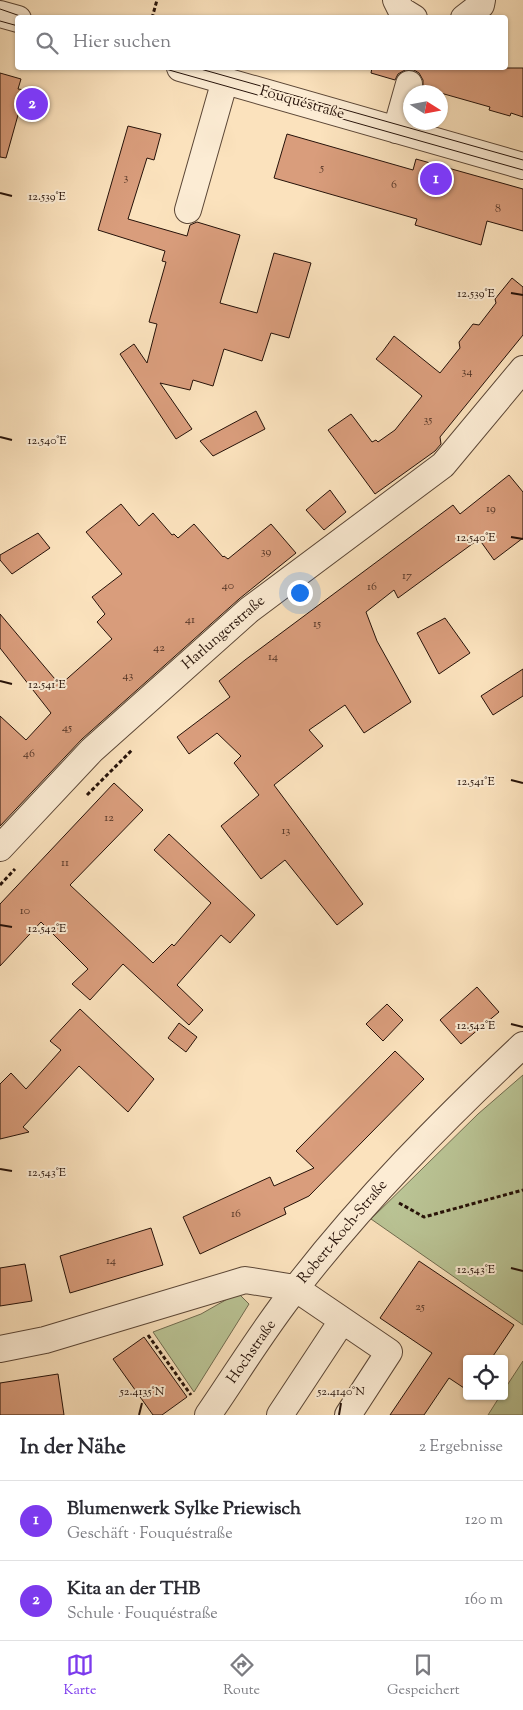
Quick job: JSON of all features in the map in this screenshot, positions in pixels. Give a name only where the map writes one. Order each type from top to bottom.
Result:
[{"type":"street","points":[[396,0],[401,10],[409,15]]},
{"type":"street","points":[[468,15],[481,5],[482,0]]},
{"type":"street","points":[[0,14],[15,19]]},
{"type":"street","name":"Fouquéstraße","points":[[188,70],[523,166]]},
{"type":"street","points":[[188,210],[226,80]]},
{"type":"street","points":[[396,130],[409,84]]},
{"type":"street","name":"Harlungerstraße","points":[[0,848],[92,750],[248,610],[444,465],[523,369]]},
{"type":"street","name":"Robert-Koch-Straße","points":[[0,1349],[45,1340],[245,1280],[295,1288],[377,1190],[460,1104],[523,1045]]},
{"type":"street","points":[[295,1288],[389,1352],[348,1415]]},
{"type":"street","name":"Hochstraße","points":[[201,1408],[295,1288]]},
{"type":"street","points":[[280,1415],[342,1321]]},
{"type":"path","points":[[153,15],[157,0]]},
{"type":"path","points":[[80,802],[134,748]]},
{"type":"path","points":[[0,886],[20,864]]},
{"type":"path","points":[[377,1190],[424,1218],[523,1190]]},
{"type":"path","points":[[151,1340],[201,1408]]},
{"type":"green space","points":[[523,1075],[523,1325],[371,1219],[478,1114]]},
{"type":"green space","points":[[238,1293],[249,1304],[194,1392],[153,1332],[201,1314]]},
{"type":"green space","points":[[523,1361],[523,1415],[488,1415],[497,1400],[508,1400],[508,1384]]},
{"type":"building","points":[[508,68],[523,68],[523,117],[511,113],[510,116],[489,110],[490,107],[448,95],[448,85],[423,85],[423,80],[419,73],[414,70],[508,70]]},
{"type":"building","points":[[372,70],[405,70],[398,74],[395,80],[371,73]]},
{"type":"building","points":[[0,73],[21,79],[18,89],[25,90],[6,158],[0,157]]},
{"type":"building","points":[[128,126],[161,134],[154,160],[147,158],[128,219],[187,236],[190,225],[197,222],[240,235],[220,303],[257,313],[274,253],[311,263],[289,338],[271,333],[262,361],[224,349],[213,386],[193,380],[190,390],[160,383],[192,429],[176,439],[120,354],[134,344],[147,363],[157,324],[149,322],[166,262],[162,261],[165,251],[98,230]]},
{"type":"building","points":[[287,134],[413,170],[416,159],[523,189],[523,231],[487,221],[481,245],[415,225],[417,219],[274,178]]},
{"type":"building","points":[[512,278],[523,287],[523,335],[440,437],[441,444],[435,451],[375,494],[328,430],[351,414],[372,442],[376,440],[378,442],[395,430],[422,396],[376,359],[394,336],[440,373],[460,348],[459,342],[473,324],[479,325],[496,303],[495,299]]},
{"type":"building","points":[[256,411],[265,429],[213,456],[200,441]]},
{"type":"building","points":[[509,475],[523,492],[523,538],[494,560],[479,539],[398,598],[394,590],[366,612],[377,641],[411,702],[364,733],[345,705],[309,730],[323,746],[274,785],[363,904],[337,925],[285,860],[261,879],[221,826],[259,795],[234,763],[241,756],[217,733],[189,754],[177,737],[230,697],[219,681],[245,660],[453,505],[460,514]]},
{"type":"building","points":[[330,490],[346,512],[324,530],[306,510]]},
{"type":"building","points":[[121,504],[139,526],[153,513],[172,535],[174,534],[178,538],[194,524],[223,557],[228,559],[271,524],[296,553],[239,599],[82,739],[0,826],[0,716],[26,740],[51,713],[0,648],[0,614],[60,685],[112,639],[97,622],[105,614],[92,597],[122,574],[86,532]]},
{"type":"building","points":[[38,533],[50,548],[12,574],[0,560],[0,555]]},
{"type":"building","points":[[445,618],[470,653],[439,674],[417,633]]},
{"type":"building","points":[[523,669],[523,696],[493,715],[481,696]]},
{"type":"building","points":[[114,783],[143,810],[70,885],[153,963],[172,944],[174,946],[211,903],[154,850],[169,834],[255,915],[230,943],[221,935],[177,985],[203,1010],[189,1025],[123,964],[90,1000],[72,984],[88,969],[41,922],[0,966],[0,904]]},
{"type":"building","points":[[477,987],[499,1012],[461,1044],[440,1020]]},
{"type":"building","points":[[387,1004],[403,1020],[383,1041],[366,1024]]},
{"type":"building","points":[[80,1009],[154,1079],[128,1112],[79,1066],[23,1127],[29,1132],[0,1139],[0,1084],[11,1073],[26,1089],[61,1050],[50,1041]]},
{"type":"building","points":[[179,1023],[197,1037],[186,1052],[168,1038]]},
{"type":"building","points":[[395,1051],[424,1079],[309,1196],[284,1208],[286,1214],[200,1254],[183,1217],[270,1177],[274,1186],[314,1168],[296,1151]]},
{"type":"building","points":[[151,1228],[163,1265],[70,1293],[60,1256]]},
{"type":"building","points":[[419,1261],[514,1325],[494,1355],[463,1355],[463,1387],[449,1378],[424,1415],[390,1415],[432,1353],[380,1318]]},
{"type":"building","points":[[25,1264],[32,1301],[0,1306],[0,1268]]},
{"type":"building","points":[[144,1337],[187,1397],[162,1415],[153,1415],[113,1359]]},
{"type":"building","points":[[58,1374],[64,1415],[0,1415],[0,1383]]},
{"type":"tram line","points":[[0,9],[17,15]]},
{"type":"tram line","points":[[0,21],[15,25]]},
{"type":"tram line","points":[[169,70],[523,170]]},
{"type":"tram line","points":[[204,70],[523,160]]},
{"type":"place","name":"Kita an der THB","points":[[32,104]]},
{"type":"place","name":"Blumenwerk Sylke Priewisch","points":[[436,179]]}]
